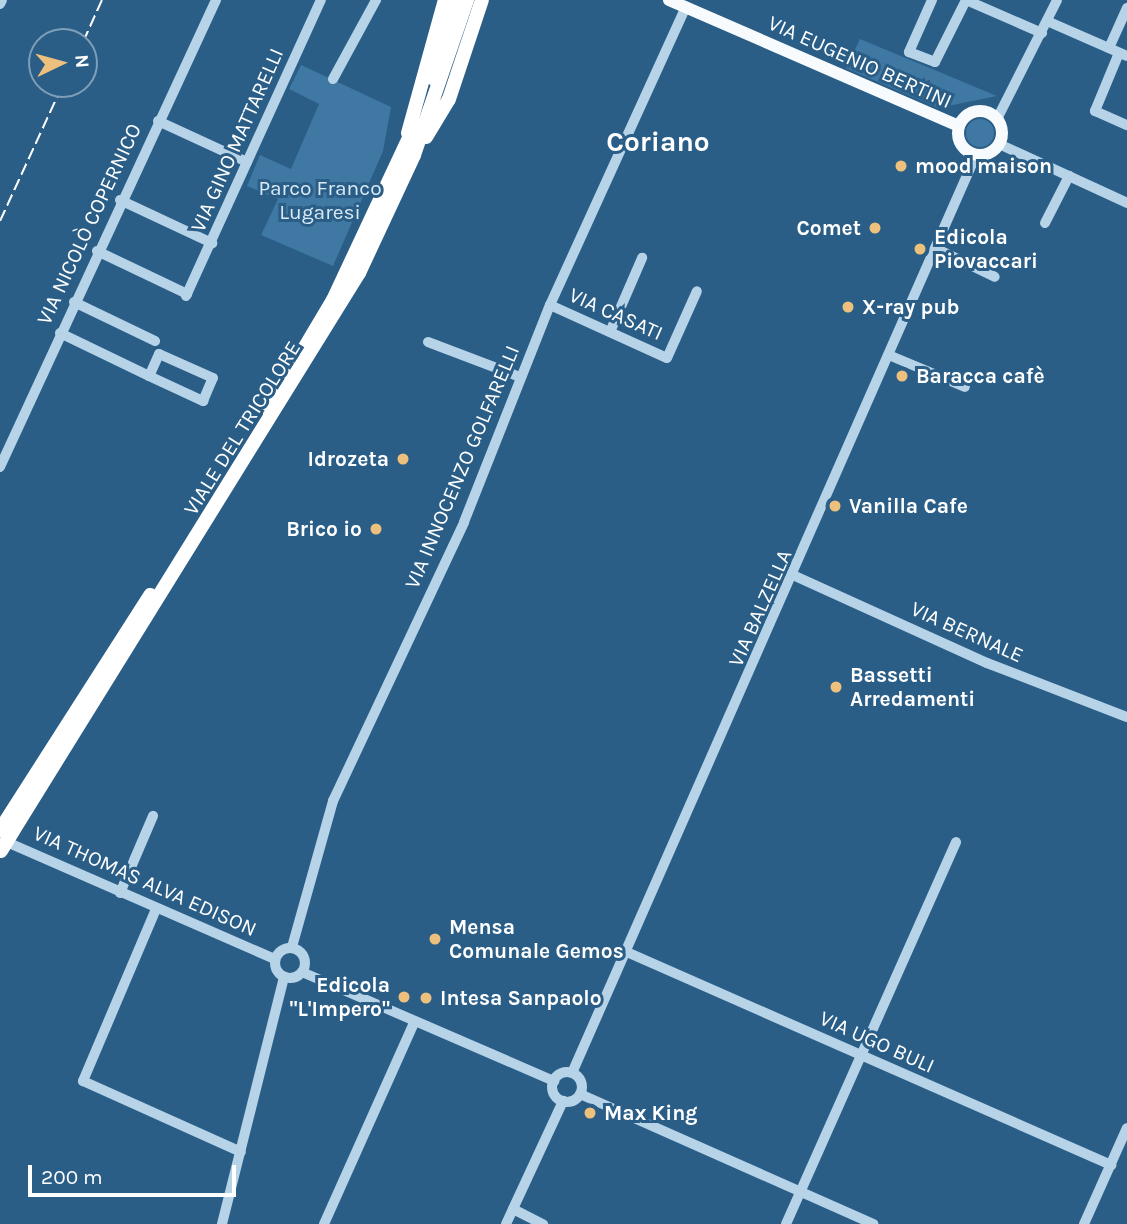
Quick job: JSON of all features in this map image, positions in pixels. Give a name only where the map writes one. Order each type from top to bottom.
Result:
[{"type":"highway","points":[[410,151],[411,109],[445,0]]},
{"type":"highway","name":"VIALE DEL TRICOLORE","points":[[410,151],[456,0]]},
{"type":"highway","name":"VIALE DEL TRICOLORE","points":[[0,852],[4,831],[174,565],[317,350],[410,151],[467,0]]},
{"type":"highway","points":[[410,151],[449,99],[482,0]]},
{"type":"main road","name":"VIA EUGENIO BERTINI","points":[[669,0],[959,126]]},
{"type":"main road","points":[[976,111],[997,119],[999,144],[976,155],[963,147],[959,126],[976,111]]},
{"type":"street","name":"VIA NICOLÒ COPERNICO","points":[[0,467],[120,200],[216,0]]},
{"type":"street","name":"VIA GINO MATTARELLI","points":[[97,251],[187,295],[321,0]]},
{"type":"street","points":[[333,79],[376,0]]},
{"type":"street","points":[[932,0],[909,52],[935,62],[966,0],[1042,33]]},
{"type":"street","points":[[997,119],[1057,0]]},
{"type":"street","name":"VIA INNOCENZO GOLFARELLI","points":[[292,947],[333,801],[464,522],[550,305],[686,7]]},
{"type":"street","points":[[1109,48],[1127,8]]},
{"type":"street","points":[[1047,21],[1123,54],[1095,111],[1127,125]]},
{"type":"street","points":[[159,121],[247,162]]},
{"type":"street","points":[[999,144],[1127,203]]},
{"type":"street","name":"VIA BALZELLA","points":[[572,1073],[629,953],[795,576],[976,155]]},
{"type":"street","points":[[1045,223],[1069,176]]},
{"type":"street","points":[[120,200],[212,243]]},
{"type":"street","points":[[937,249],[995,277]]},
{"type":"street","points":[[610,332],[642,258]]},
{"type":"street","name":"VIA CASATI","points":[[550,305],[667,358],[697,291]]},
{"type":"street","points":[[74,302],[155,341]]},
{"type":"street","points":[[60,333],[149,376],[203,401],[213,378],[159,354],[149,376]]},
{"type":"street","points":[[428,342],[520,377]]},
{"type":"street","points":[[891,356],[965,387]]},
{"type":"street","name":"VIA BERNALE","points":[[795,576],[1127,717]]},
{"type":"street","points":[[120,893],[153,816]]},
{"type":"street","name":"VIA THOMAS ALVA EDISON","points":[[4,831],[120,893],[275,959]]},
{"type":"street","points":[[786,1224],[956,842]]},
{"type":"street","points":[[156,909],[83,1081],[242,1152]]},
{"type":"street","points":[[222,1224],[284,977],[275,959],[292,947],[303,955],[302,972]]},
{"type":"street","name":"VIA UGO BULI","points":[[629,953],[1111,1165]]},
{"type":"street","points":[[284,977],[302,972],[554,1081],[563,1101]]},
{"type":"street","points":[[324,1224],[415,1021]]},
{"type":"street","points":[[554,1081],[572,1073],[581,1082],[580,1094]]},
{"type":"street","points":[[506,1224],[563,1101],[580,1094],[874,1224]]},
{"type":"street","points":[[1084,1224],[1127,1128]]},
{"type":"street","points":[[513,1209],[543,1224]]},
{"type":"green space","points":[[860,39],[997,96],[938,108],[846,68]]},
{"type":"green space","name":"Parco Franco Lugaresi","points":[[301,65],[391,107],[383,151],[333,266],[261,235],[278,199],[247,186],[260,155],[291,169],[319,104],[289,89]]},
{"type":"green space","points":[[980,119],[990,123],[994,133],[990,143],[980,147],[970,143],[966,133],[970,123]]},
{"type":"railway","points":[[89,28],[102,0]]},
{"type":"railway","points":[[0,221],[57,98]]},
{"type":"place","name":"mood maison","points":[[901,166]]},
{"type":"place","name":"Comet","points":[[875,228]]},
{"type":"place","name":"Edicola Piovaccari","points":[[920,249]]},
{"type":"place","name":"X-ray pub","points":[[848,307]]},
{"type":"place","name":"Baracca cafè","points":[[902,376]]},
{"type":"place","name":"Idrozeta","points":[[403,459]]},
{"type":"place","name":"Vanilla Cafe","points":[[835,506]]},
{"type":"place","name":"Brico io","points":[[376,529]]},
{"type":"place","name":"Bassetti Arredamenti","points":[[836,687]]},
{"type":"place","name":"Mensa Comunale Gemos","points":[[435,939]]},
{"type":"place","name":"Edicola \"L'Impero\"","points":[[404,997]]},
{"type":"place","name":"Intesa Sanpaolo","points":[[426,998]]},
{"type":"place","name":"Max King","points":[[590,1113]]},
{"type":"district","name":"Coriano","points":[[658,142]]}]
